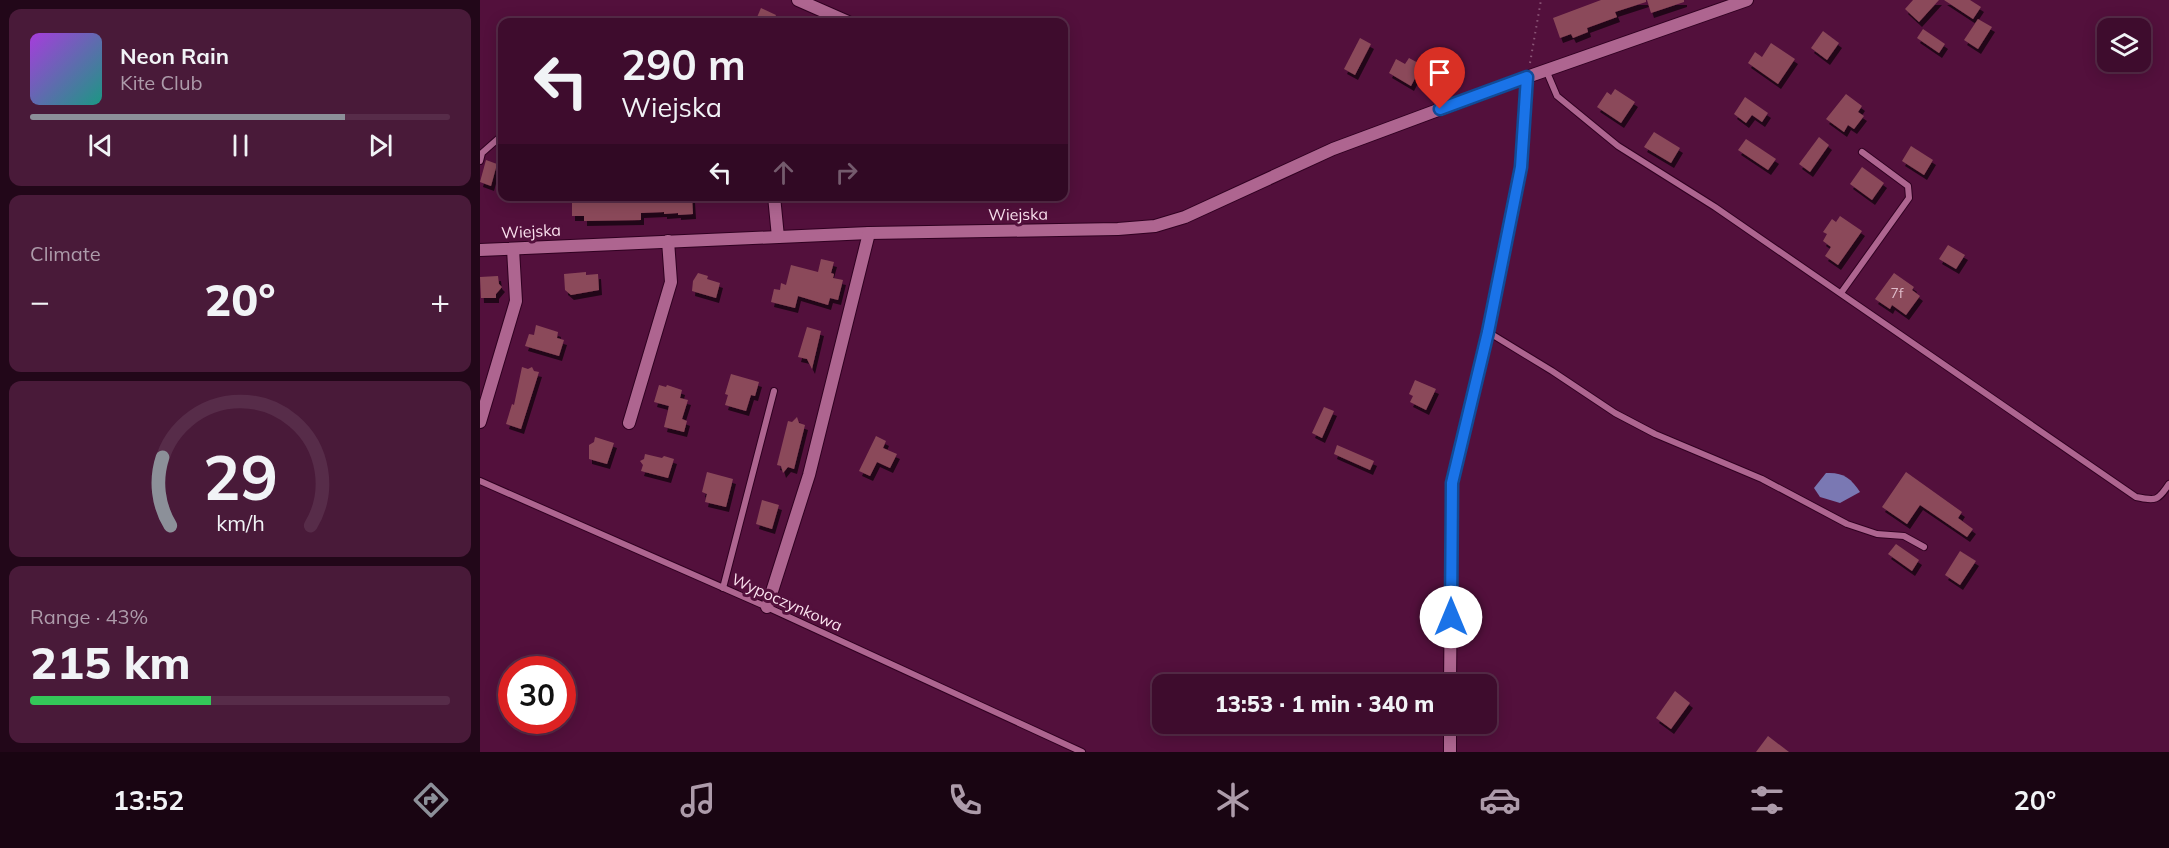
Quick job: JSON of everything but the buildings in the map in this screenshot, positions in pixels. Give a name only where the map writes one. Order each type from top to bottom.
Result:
[{"type":"street","points":[[798,0],[839,18]]},
{"type":"street","name":"Wiejska","points":[[480,250],[869,233],[1118,229],[1170,222],[1197,213],[1333,149],[1546,70],[1747,0]]},
{"type":"street","points":[[1450,674],[1452,483],[1488,332],[1521,167],[1527,77]]},
{"type":"street","points":[[774,201],[778,237]]},
{"type":"street","points":[[767,607],[809,476],[869,233]]},
{"type":"street","points":[[629,423],[671,282],[668,241]]},
{"type":"street","points":[[480,422],[516,301],[513,249]]},
{"type":"street","points":[[1449,752],[1450,734]]},
{"type":"lane","points":[[1546,70],[1557,96],[1618,146],[1714,207],[1841,293],[2136,497],[2152,500],[2160,498],[2169,484]]},
{"type":"lane","points":[[480,161],[482,153],[498,139]]},
{"type":"lane","points":[[1841,293],[1909,198],[1908,186],[1862,152]]},
{"type":"lane","points":[[1488,332],[1634,424],[1762,479],[1847,524],[1877,534],[1904,536],[1924,547]]},
{"type":"lane","points":[[723,588],[774,391]]},
{"type":"lane","name":"Wypoczynkowa","points":[[480,481],[767,607],[1082,752]]},
{"type":"path","points":[[1527,77],[1541,0]]},
{"type":"shaded area","points":[[1826,473],[1846,477],[1860,492],[1840,503],[1820,497],[1814,488]]},
{"type":"route","points":[[1440,109],[1527,77],[1521,167],[1488,332],[1452,483],[1451,617]]}]
